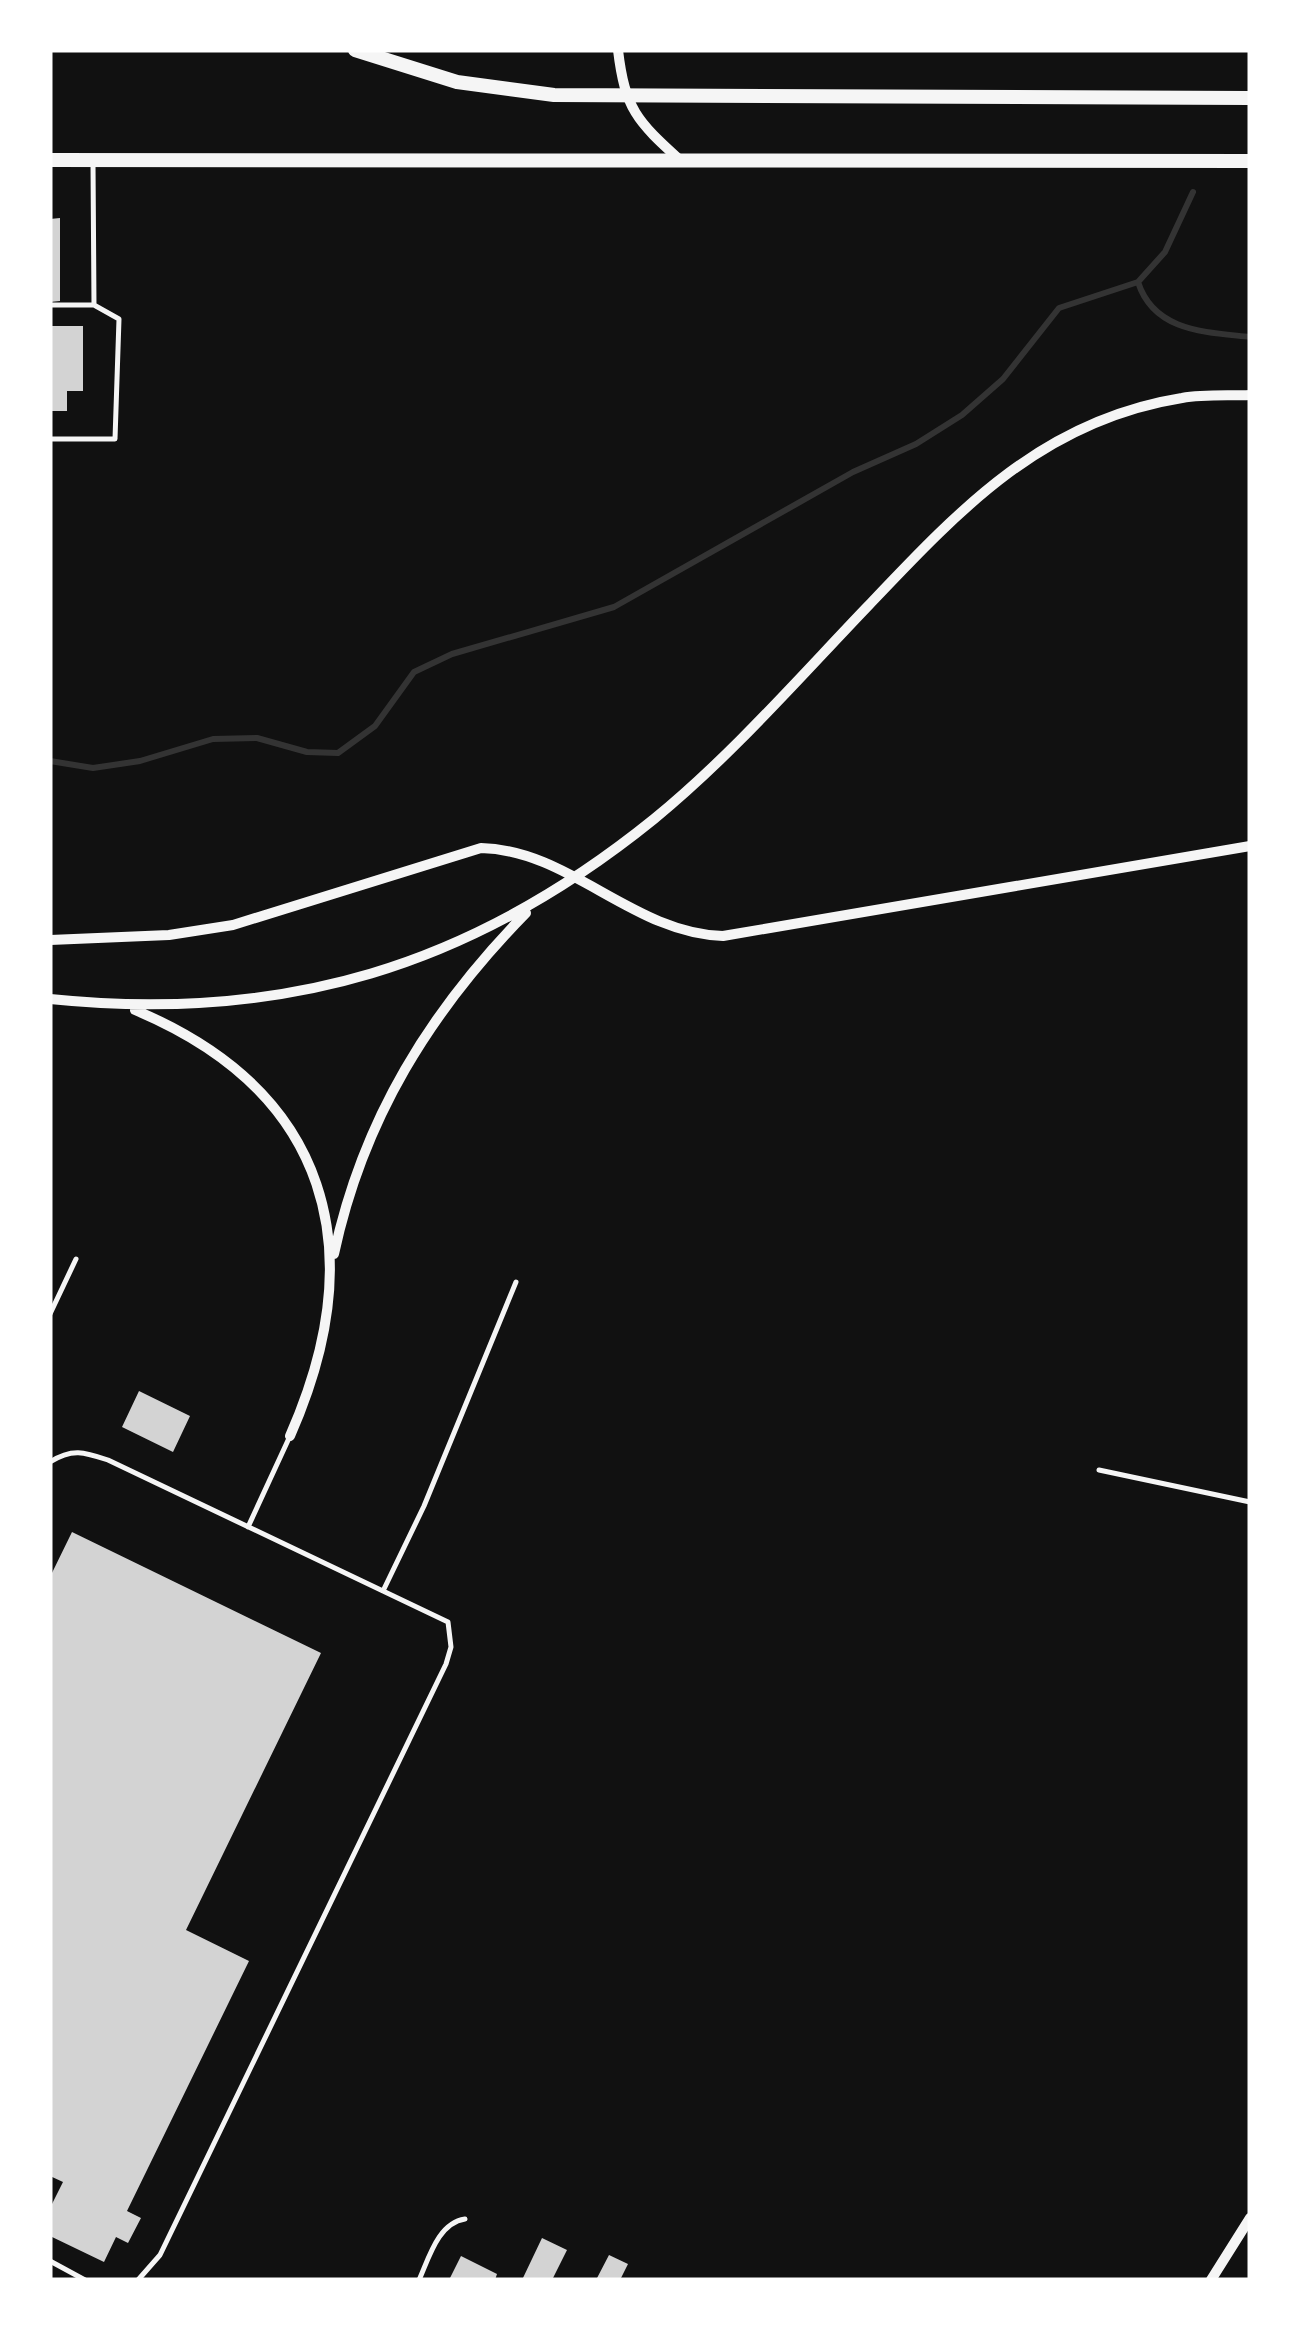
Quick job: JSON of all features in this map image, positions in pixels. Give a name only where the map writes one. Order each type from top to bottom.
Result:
[{"type":"main road","points":[[355,50],[424,74],[494,90],[624,96],[1250,98]]},
{"type":"main road","points":[[50,160],[1250,160]]},
{"type":"street","points":[[618,50],[624,96],[650,132],[681,161]]},
{"type":"street","points":[[50,1000],[130,1008],[274,997],[361,977],[460,942],[531,908],[655,818],[732,746],[944,526],[999,476],[1055,442],[1105,419],[1184,397],[1250,395]]},
{"type":"street","points":[[50,940],[169,935],[233,926],[481,848],[509,849],[536,857],[663,926],[695,935],[723,936],[1250,846]]},
{"type":"street","points":[[290,1436],[319,1360],[332,1265],[354,1176],[402,1069],[443,1006],[531,908]]},
{"type":"street","points":[[130,1008],[221,1055],[282,1117],[312,1175],[330,1238],[332,1265]]},
{"type":"street","points":[[1211,2280],[1250,2218]]},
{"type":"lane","points":[[92,160],[94,306]]},
{"type":"lane","points":[[50,305],[94,306],[119,318],[116,439],[50,439]]},
{"type":"lane","points":[[50,1314],[76,1259]]},
{"type":"lane","points":[[382,1591],[424,1506],[516,1282]]},
{"type":"lane","points":[[248,1527],[290,1436]]},
{"type":"lane","points":[[50,1462],[66,1452],[83,1452],[248,1527],[448,1622],[451,1648],[160,2255],[138,2280]]},
{"type":"lane","points":[[1099,1470],[1250,1502]]},
{"type":"lane","points":[[419,2280],[442,2232],[454,2220],[465,2219]]},
{"type":"lane","points":[[50,2261],[85,2280]]},
{"type":"building","points":[[60,218],[60,301],[50,302],[50,219]]},
{"type":"building","points":[[50,326],[83,326],[83,391],[67,391],[67,411],[50,411]]},
{"type":"building","points":[[139,1391],[190,1416],[173,1452],[122,1427]]},
{"type":"building","points":[[72,1532],[321,1653],[186,1930],[249,1961],[127,2211],[141,2218],[128,2243],[116,2237],[104,2262],[50,2236],[50,2208],[63,2182],[50,2176],[50,1577]]},
{"type":"building","points":[[542,2238],[567,2250],[552,2280],[522,2280]]},
{"type":"building","points":[[609,2255],[628,2264],[620,2280],[596,2280]]},
{"type":"building","points":[[461,2256],[497,2274],[495,2280],[449,2280]]},
{"type":"waterway","points":[[50,761],[93,768],[140,761],[213,739],[257,738],[307,752],[338,753],[375,726],[414,672],[452,654],[614,607],[853,472],[916,444],[962,415],[1003,379],[1059,308],[1138,282],[1165,252],[1193,192]]},
{"type":"waterway","points":[[1138,282],[1146,299],[1169,320],[1199,331],[1250,337]]}]
